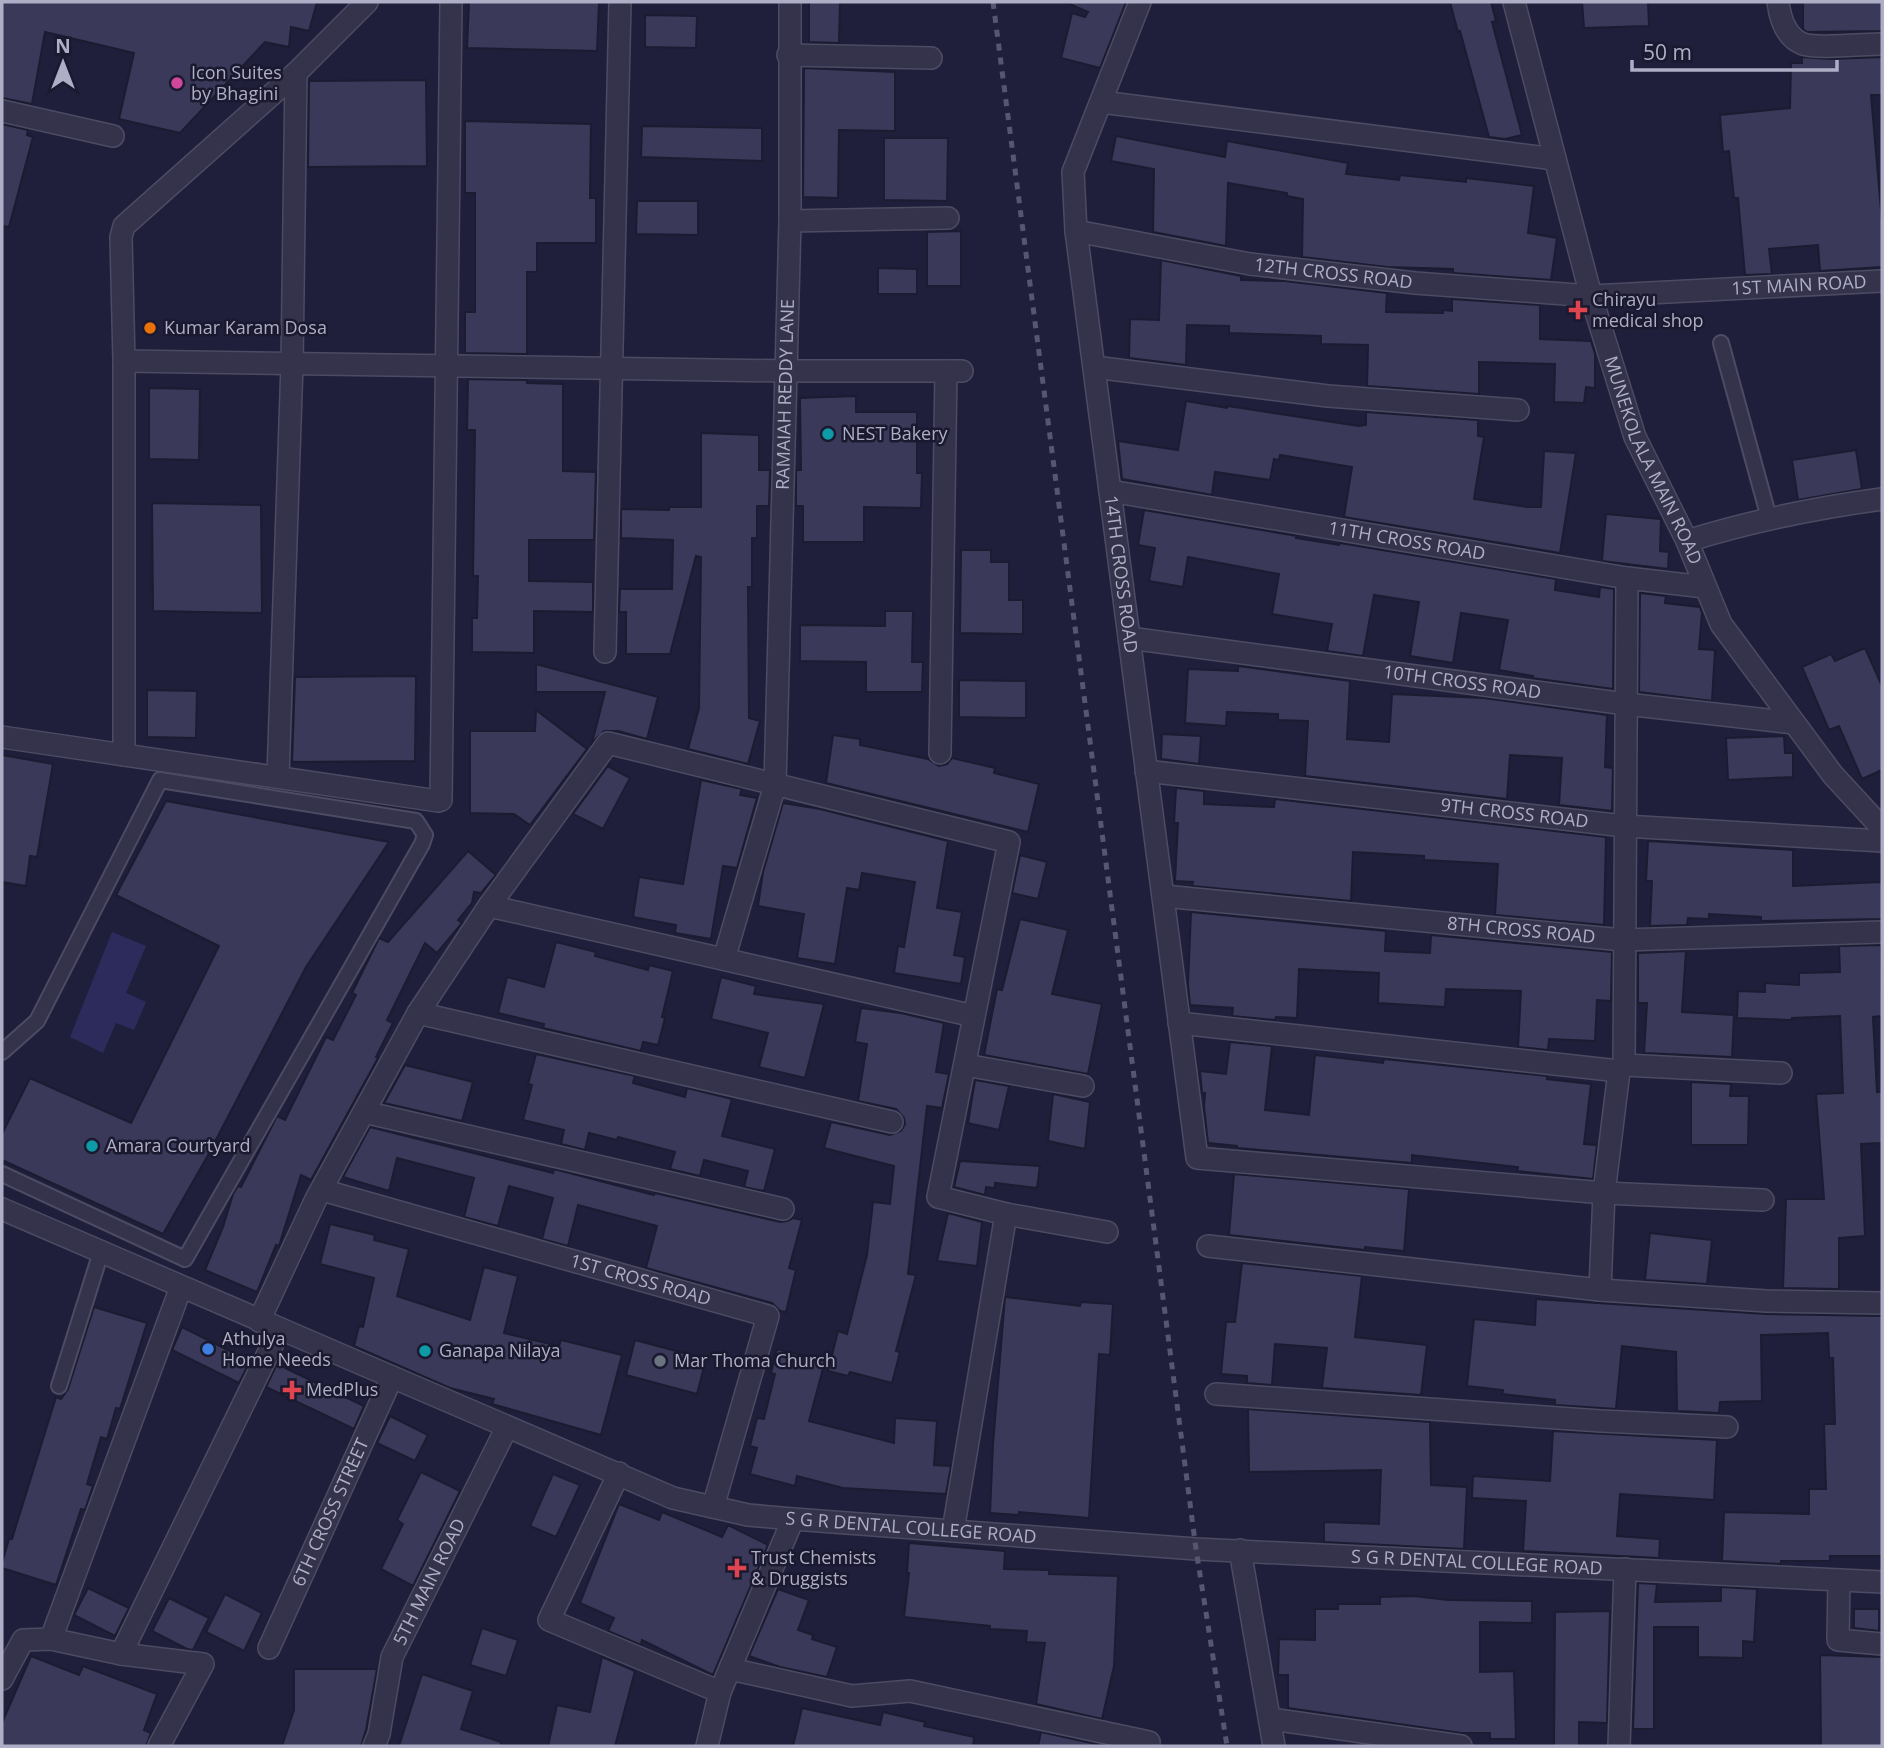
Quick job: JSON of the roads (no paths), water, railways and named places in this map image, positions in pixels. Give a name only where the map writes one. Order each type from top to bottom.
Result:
[{"type":"street","points":[[124,755],[124,361],[121,237],[124,226],[296,73],[368,2]]},
{"type":"street","points":[[2,737],[441,800],[451,2]]},
{"type":"street","points":[[605,652],[620,2]]},
{"type":"street","name":"RAMAIAH REDDY LANE","points":[[723,959],[775,785],[790,220],[790,2]]},
{"type":"street","name":"14TH CROSS ROAD","points":[[1140,2],[1073,172],[1076,232],[1197,1158],[1604,1193]]},
{"type":"street","name":"MUNEKOLALA MAIN ROAD","points":[[1514,2],[1591,296],[1635,437],[1687,541],[1721,624],[1833,775],[1882,828]]},
{"type":"street","points":[[1778,2],[1780,18],[1786,30],[1802,44],[1882,44]]},
{"type":"street","points":[[788,55],[931,58]]},
{"type":"street","points":[[278,776],[292,364],[296,73]]},
{"type":"street","points":[[1101,102],[1555,159]]},
{"type":"street","points":[[2,111],[113,136]]},
{"type":"street","points":[[790,220],[948,218]]},
{"type":"street","name":"12TH CROSS ROAD","points":[[1076,232],[1250,264],[1415,283],[1591,296]]},
{"type":"street","name":"1ST MAIN ROAD","points":[[1591,296],[1882,281]]},
{"type":"street","points":[[124,361],[611,369],[954,371],[940,753]]},
{"type":"street","points":[[1094,367],[1328,396],[1518,410]]},
{"type":"street","name":"11TH CROSS ROAD","points":[[1110,491],[1627,578],[1705,587]]},
{"type":"street","points":[[1687,541],[1769,517],[1882,499]]},
{"type":"street","points":[[1601,1290],[1604,1193],[1622,1068],[1627,578]]},
{"type":"street","name":"10TH CROSS ROAD","points":[[1129,638],[1626,704],[1794,723]]},
{"type":"street","points":[[259,1321],[322,1190],[418,1013],[489,906],[608,743],[1009,842],[938,1197],[1006,1214],[1107,1232]]},
{"type":"street","name":"9TH CROSS ROAD","points":[[1146,771],[1624,826],[1882,841]]},
{"type":"street","name":"8TH CROSS ROAD","points":[[1163,896],[1623,940],[1882,932]]},
{"type":"street","points":[[489,906],[974,1016]]},
{"type":"street","points":[[418,1013],[892,1122]]},
{"type":"street","points":[[1179,1023],[1622,1068],[1781,1073]]},
{"type":"street","points":[[965,1065],[1083,1086]]},
{"type":"street","points":[[364,1112],[783,1209]]},
{"type":"street","name":"1ST CROSS ROAD","points":[[322,1190],[768,1315],[713,1507]]},
{"type":"street","points":[[1604,1193],[1763,1200]]},
{"type":"street","name":"S G R DENTAL COLLEGE ROAD","points":[[2,1209],[673,1498],[748,1515],[1196,1549],[1882,1582]]},
{"type":"street","points":[[953,1531],[1006,1214]]},
{"type":"street","points":[[1208,1246],[1601,1290],[1766,1301],[1882,1303]]},
{"type":"street","points":[[51,1639],[181,1287]]},
{"type":"street","points":[[121,1654],[280,1329]]},
{"type":"street","name":"6TH CROSS STREET","points":[[270,1648],[392,1377]]},
{"type":"street","points":[[1216,1394],[1601,1421],[1727,1427]]},
{"type":"street","name":"5TH MAIN ROAD","points":[[374,1746],[379,1734],[392,1657],[507,1427]]},
{"type":"street","points":[[619,1473],[549,1620],[720,1692]]},
{"type":"street","points":[[707,1746],[720,1692],[793,1519]]},
{"type":"street","points":[[1240,1550],[1274,1746]]},
{"type":"street","points":[[1619,1746],[1624,1661],[1625,1569]]},
{"type":"street","points":[[1839,1580],[1838,1640],[1882,1644]]},
{"type":"street","points":[[2,1679],[23,1640],[51,1639],[121,1654],[203,1664],[159,1746]]},
{"type":"street","points":[[730,1669],[852,1696],[910,1690],[1149,1742]]},
{"type":"street","points":[[1270,1719],[1461,1746]]},
{"type":"lane","points":[[1721,343],[1769,517]]},
{"type":"lane","points":[[2,1052],[37,1021],[160,780],[416,821],[425,835],[185,1259],[2,1174]]},
{"type":"lane","points":[[59,1386],[101,1252]]},
{"type":"railway","points":[[993,2],[1196,1549],[1227,1746]]},
{"type":"place","name":"Icon Suites by Bhagini","points":[[177,83]]},
{"type":"place","name":"Chirayu medical shop","points":[[1578,310]]},
{"type":"place","name":"Kumar Karam Dosa","points":[[150,328]]},
{"type":"place","name":"NEST Bakery","points":[[828,434]]},
{"type":"place","name":"Amara Courtyard","points":[[92,1146]]},
{"type":"place","name":"Athulya Home Needs","points":[[208,1349]]},
{"type":"place","name":"Ganapa Nilaya","points":[[425,1351]]},
{"type":"place","name":"Mar Thoma Church","points":[[660,1361]]},
{"type":"place","name":"MedPlus","points":[[292,1390]]},
{"type":"place","name":"Trust Chemists & Druggists","points":[[737,1568]]}]
